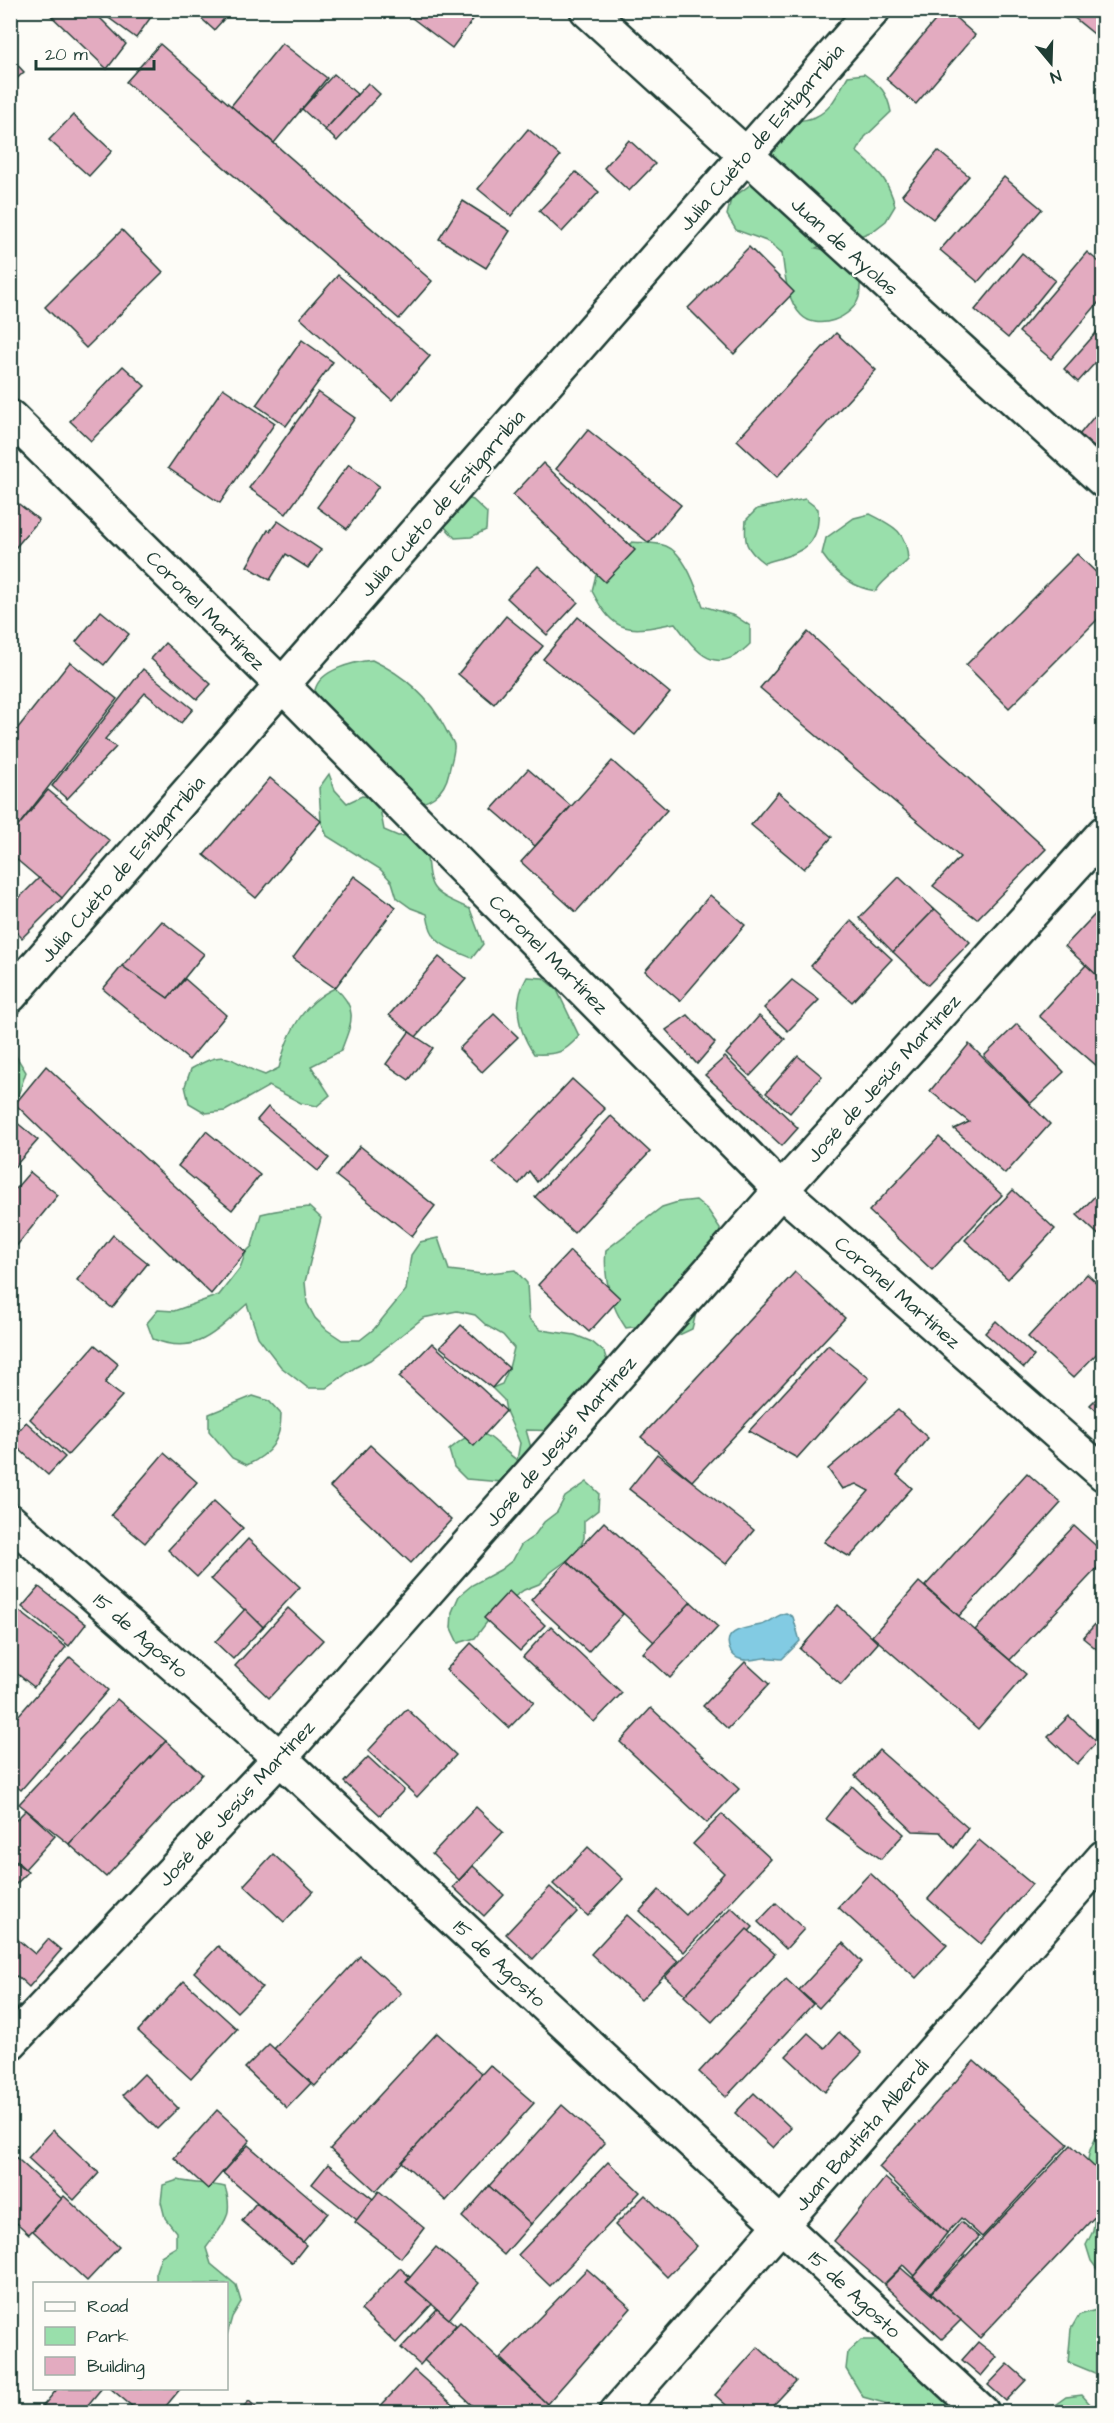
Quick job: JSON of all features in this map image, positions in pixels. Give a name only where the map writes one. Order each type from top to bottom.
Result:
[{"type":"street","name":"Juan de Ayolas","points":[[587,10],[1104,482]]},
{"type":"street","name":"Julia Cuéto de Estigarribia","points":[[10,996],[873,10]]},
{"type":"street","name":"Coronel Martínez","points":[[10,417],[283,686],[781,1190],[1104,1474]]},
{"type":"street","name":"José de Jesús Martinez","points":[[10,2043],[280,1758],[781,1190],[1104,833]]},
{"type":"street","name":"15 de Agosto","points":[[10,1521],[280,1758],[982,2412]]},
{"type":"street","name":"Juan Bautista Alberdi","points":[[617,2412],[1104,1857]]},
{"type":"green space","points":[[864,74],[882,90],[891,112],[865,137],[857,152],[885,181],[895,206],[886,221],[873,231],[855,238],[837,237],[816,248],[848,255],[860,265],[860,281],[859,297],[850,311],[834,320],[816,322],[801,315],[792,302],[782,253],[769,242],[736,230],[727,215],[731,199],[773,168],[772,134],[784,124],[821,114],[834,100],[848,76]]},
{"type":"green space","points":[[458,495],[473,500],[487,513],[486,530],[471,537],[455,538],[444,526],[437,511]]},
{"type":"green space","points":[[805,499],[818,509],[818,523],[811,541],[796,552],[764,563],[749,549],[745,534],[746,520],[757,509]]},
{"type":"green space","points":[[870,514],[898,531],[905,543],[908,560],[876,591],[852,583],[822,554],[826,538],[854,518]]},
{"type":"green space","points":[[632,542],[658,544],[673,550],[685,564],[703,606],[735,616],[750,626],[750,644],[738,654],[717,660],[708,658],[700,652],[675,623],[635,629],[625,627],[608,616],[592,591],[596,575]]},
{"type":"green space","points":[[372,660],[405,680],[423,697],[439,717],[453,743],[453,755],[447,780],[439,793],[428,801],[406,806],[317,724],[314,698],[318,683],[339,668]]},
{"type":"green space","points":[[329,774],[335,790],[347,803],[362,796],[378,798],[384,830],[398,836],[415,835],[426,846],[429,873],[434,888],[446,898],[470,909],[483,944],[472,958],[447,947],[436,939],[427,914],[411,908],[397,898],[392,882],[380,869],[327,836],[321,821],[319,788]]},
{"type":"green space","points":[[527,977],[543,978],[557,990],[579,1036],[560,1052],[534,1054],[524,1036],[518,1006],[522,987]]},
{"type":"green space","points":[[335,988],[351,1010],[350,1025],[341,1051],[311,1066],[330,1095],[317,1106],[301,1103],[269,1086],[225,1111],[206,1113],[189,1103],[185,1086],[191,1069],[214,1058],[230,1058],[265,1075],[279,1068],[286,1043],[305,1011],[323,994]]},
{"type":"green space","points":[[11,1048],[26,1072],[15,1104],[11,1104]]},
{"type":"green space","points":[[696,1200],[708,1210],[720,1228],[720,1245],[705,1277],[692,1329],[675,1337],[640,1326],[626,1328],[616,1311],[609,1291],[606,1250],[662,1207]]},
{"type":"green space","points":[[309,1207],[321,1218],[305,1282],[307,1303],[315,1318],[342,1340],[360,1340],[374,1329],[406,1290],[411,1255],[420,1242],[438,1238],[449,1270],[482,1274],[515,1270],[527,1283],[529,1319],[541,1330],[575,1335],[592,1342],[604,1352],[609,1367],[565,1431],[526,1430],[533,1455],[502,1482],[466,1479],[454,1467],[449,1450],[471,1435],[479,1433],[486,1435],[517,1460],[520,1443],[506,1411],[504,1400],[492,1388],[502,1384],[514,1348],[503,1335],[487,1326],[475,1315],[457,1311],[423,1318],[370,1360],[326,1388],[308,1388],[281,1367],[258,1337],[247,1304],[215,1332],[194,1343],[168,1344],[153,1339],[147,1323],[158,1310],[174,1311],[219,1295],[240,1268],[246,1252],[252,1246],[261,1214]]},
{"type":"green space","points":[[253,1396],[269,1401],[281,1414],[281,1423],[273,1445],[262,1456],[247,1465],[232,1458],[209,1431],[209,1414]]},
{"type":"green space","points":[[587,1482],[599,1493],[598,1510],[584,1521],[584,1538],[577,1553],[539,1584],[524,1590],[496,1610],[475,1638],[458,1643],[451,1628],[452,1612],[459,1596],[472,1585],[513,1560],[521,1545],[534,1536],[544,1522],[557,1512],[565,1497]]},
{"type":"green space","points":[[1103,2133],[1103,2277],[1091,2261],[1086,2245],[1093,2231],[1095,2214],[1083,2182],[1090,2150],[1097,2135]]},
{"type":"green space","points":[[178,2180],[225,2187],[228,2197],[228,2213],[222,2227],[206,2248],[211,2264],[236,2285],[241,2302],[232,2317],[228,2331],[228,2282],[156,2282],[156,2271],[161,2256],[176,2247],[176,2232],[165,2218],[161,2202],[163,2185]]},
{"type":"green space","points":[[1103,2308],[1103,2369],[1097,2374],[1068,2362],[1071,2329],[1079,2315]]},
{"type":"green space","points":[[861,2340],[895,2340],[954,2394],[950,2410],[954,2412],[901,2412],[895,2406],[863,2397],[846,2369],[848,2352]]},
{"type":"green space","points":[[1082,2395],[1097,2412],[1045,2412],[1066,2397]]},
{"type":"water","points":[[786,1613],[793,1617],[800,1641],[782,1659],[746,1660],[737,1658],[732,1653],[728,1643],[732,1634],[764,1624]]},
{"type":"building","points":[[45,10],[92,10],[126,44],[107,69]]},
{"type":"building","points":[[98,10],[156,10],[136,38]]},
{"type":"building","points":[[192,10],[232,10],[214,30]]},
{"type":"building","points":[[406,10],[480,10],[452,48],[404,12]]},
{"type":"building","points":[[944,10],[947,10],[975,35],[916,104],[886,79]]},
{"type":"building","points":[[1076,10],[1104,10],[1104,42],[1072,16]]},
{"type":"building","points":[[282,43],[327,78],[274,143],[231,106]]},
{"type":"building","points":[[160,44],[432,281],[399,319],[126,82]]},
{"type":"building","points":[[10,57],[24,72],[10,85]]},
{"type":"building","points":[[334,74],[357,94],[325,130],[302,109]]},
{"type":"building","points":[[368,83],[380,94],[337,141],[325,130]]},
{"type":"building","points":[[73,115],[112,151],[89,176],[49,140]]},
{"type":"building","points":[[528,129],[560,156],[511,216],[478,189]]},
{"type":"building","points":[[629,140],[655,164],[629,191],[604,168]]},
{"type":"building","points":[[938,151],[969,176],[933,219],[902,195]]},
{"type":"building","points":[[576,172],[599,192],[562,232],[539,211]]},
{"type":"building","points":[[1004,177],[1042,209],[978,282],[940,250]]},
{"type":"building","points":[[463,201],[510,231],[486,268],[439,239]]},
{"type":"building","points":[[122,230],[163,272],[86,348],[45,307]]},
{"type":"building","points":[[749,247],[794,292],[734,354],[688,308]]},
{"type":"building","points":[[1087,252],[1104,266],[1104,296],[1051,359],[1019,332]]},
{"type":"building","points":[[1022,253],[1055,280],[1008,338],[975,310]]},
{"type":"building","points":[[338,275],[430,356],[392,400],[300,318]]},
{"type":"building","points":[[1104,324],[1104,353],[1078,382],[1064,369]]},
{"type":"building","points":[[836,333],[876,370],[777,477],[737,440]]},
{"type":"building","points":[[302,340],[333,362],[286,426],[256,405]]},
{"type":"building","points":[[123,366],[145,386],[91,441],[70,421]]},
{"type":"building","points":[[223,388],[275,423],[220,503],[168,468]]},
{"type":"building","points":[[318,392],[355,418],[286,514],[249,488]]},
{"type":"building","points":[[1097,413],[1104,418],[1104,455],[1079,435]]},
{"type":"building","points":[[588,430],[681,505],[649,543],[556,469]]},
{"type":"building","points":[[543,463],[635,550],[605,582],[513,495]]},
{"type":"building","points":[[349,464],[379,486],[347,529],[317,507]]},
{"type":"building","points":[[10,497],[39,520],[10,554]]},
{"type":"building","points":[[278,521],[321,550],[308,568],[286,554],[270,580],[247,566],[268,530],[270,531]]},
{"type":"building","points":[[1077,554],[1104,580],[1104,613],[1009,708],[966,665]]},
{"type":"building","points":[[538,566],[578,602],[547,635],[507,598]]},
{"type":"building","points":[[101,611],[129,634],[104,665],[76,642]]},
{"type":"building","points":[[506,616],[543,646],[494,704],[458,674]]},
{"type":"building","points":[[578,617],[670,693],[635,735],[543,659]]},
{"type":"building","points":[[808,632],[1046,849],[977,919],[933,886],[960,857],[760,688]]},
{"type":"building","points":[[165,643],[211,684],[197,699],[151,659]]},
{"type":"building","points":[[70,662],[117,699],[11,835],[10,738]]},
{"type":"building","points":[[143,669],[193,709],[181,723],[145,693],[105,739],[116,747],[67,799],[52,786]]},
{"type":"building","points":[[612,761],[667,810],[576,912],[521,862]]},
{"type":"building","points":[[528,769],[571,806],[535,846],[492,809]]},
{"type":"building","points":[[270,778],[321,821],[256,898],[204,855]]},
{"type":"building","points":[[48,790],[110,841],[62,898],[10,854],[10,836]]},
{"type":"building","points":[[778,792],[832,837],[804,869],[751,825]]},
{"type":"building","points":[[354,876],[396,907],[335,988],[293,958]]},
{"type":"building","points":[[899,877],[934,910],[893,952],[859,918]]},
{"type":"building","points":[[39,878],[62,898],[22,938],[10,926],[10,907]]},
{"type":"building","points":[[710,895],[745,925],[680,1001],[645,971]]},
{"type":"building","points":[[1104,905],[1104,982],[1065,946]]},
{"type":"building","points":[[935,909],[970,942],[928,985],[893,952]]},
{"type":"building","points":[[162,921],[204,954],[168,998],[122,966]]},
{"type":"building","points":[[851,921],[892,959],[852,1002],[811,966]]},
{"type":"building","points":[[439,957],[466,979],[416,1037],[389,1015]]},
{"type":"building","points":[[1086,965],[1104,982],[1104,1072],[1039,1016]]},
{"type":"building","points":[[122,966],[168,998],[185,979],[226,1015],[189,1060],[103,989]]},
{"type":"building","points":[[792,980],[819,1000],[788,1031],[764,1008]]},
{"type":"building","points":[[494,1014],[518,1037],[482,1072],[459,1049]]},
{"type":"building","points":[[688,1015],[715,1043],[697,1064],[666,1030]]},
{"type":"building","points":[[759,1016],[785,1039],[750,1076],[726,1054]]},
{"type":"building","points":[[1017,1024],[1064,1072],[1030,1104],[984,1056]]},
{"type":"building","points":[[409,1032],[433,1048],[409,1080],[386,1064]]},
{"type":"building","points":[[969,1044],[1050,1124],[1005,1174],[954,1129],[969,1122],[930,1091]]},
{"type":"building","points":[[798,1056],[822,1076],[790,1113],[766,1093]]},
{"type":"building","points":[[725,1057],[798,1128],[782,1146],[705,1075]]},
{"type":"building","points":[[46,1066],[246,1252],[211,1294],[15,1104]]},
{"type":"building","points":[[572,1079],[605,1109],[537,1182],[529,1171],[519,1184],[493,1163]]},
{"type":"building","points":[[268,1107],[329,1158],[318,1171],[257,1120]]},
{"type":"building","points":[[611,1116],[650,1152],[574,1233],[535,1197]]},
{"type":"building","points":[[10,1117],[38,1140],[10,1172]]},
{"type":"building","points":[[206,1131],[260,1175],[232,1210],[178,1166]]},
{"type":"building","points":[[939,1137],[1002,1195],[932,1270],[869,1211]]},
{"type":"building","points":[[360,1146],[435,1206],[412,1236],[336,1176]]},
{"type":"building","points":[[30,1172],[58,1195],[10,1254],[10,1195]]},
{"type":"building","points":[[1013,1190],[1055,1229],[1008,1279],[965,1240]]},
{"type":"building","points":[[1095,1196],[1104,1203],[1104,1240],[1077,1215]]},
{"type":"building","points":[[113,1235],[148,1263],[112,1308],[77,1280]]},
{"type":"building","points":[[570,1251],[620,1298],[589,1332],[538,1285]]},
{"type":"building","points":[[795,1272],[845,1318],[692,1481],[641,1437]]},
{"type":"building","points":[[1087,1274],[1104,1290],[1104,1346],[1073,1378],[1028,1337]]},
{"type":"building","points":[[996,1321],[1034,1356],[1024,1368],[985,1333]]},
{"type":"building","points":[[461,1325],[509,1368],[492,1388],[440,1347]]},
{"type":"building","points":[[432,1343],[506,1411],[474,1446],[399,1377]]},
{"type":"building","points":[[95,1345],[118,1364],[105,1383],[122,1396],[68,1455],[30,1419]]},
{"type":"building","points":[[828,1345],[869,1378],[797,1458],[749,1431]]},
{"type":"building","points":[[1104,1391],[1104,1417],[1090,1405]]},
{"type":"building","points":[[898,1410],[928,1438],[897,1475],[912,1488],[850,1557],[824,1542],[869,1491],[856,1484],[842,1489],[828,1469]]},
{"type":"building","points":[[26,1422],[65,1457],[48,1475],[10,1441]]},
{"type":"building","points":[[370,1445],[451,1520],[411,1563],[330,1487]]},
{"type":"building","points":[[164,1453],[197,1482],[145,1543],[111,1515]]},
{"type":"building","points":[[657,1454],[754,1530],[726,1564],[629,1489]]},
{"type":"building","points":[[1027,1473],[1061,1503],[959,1616],[925,1586]]},
{"type":"building","points":[[214,1501],[243,1528],[197,1577],[168,1550]]},
{"type":"building","points":[[604,1522],[691,1602],[654,1642],[567,1561]]},
{"type":"building","points":[[1074,1526],[1104,1553],[1104,1561],[1010,1660],[975,1630]]},
{"type":"building","points":[[248,1539],[300,1587],[263,1627],[211,1579]]},
{"type":"building","points":[[567,1561],[623,1614],[588,1652],[531,1600]]},
{"type":"building","points":[[919,1582],[1026,1674],[978,1729],[872,1636]]},
{"type":"building","points":[[39,1587],[86,1624],[69,1646],[22,1607]]},
{"type":"building","points":[[509,1591],[545,1625],[520,1651],[484,1618]]},
{"type":"building","points":[[691,1602],[718,1627],[670,1678],[643,1653]]},
{"type":"building","points":[[838,1605],[878,1643],[841,1685],[800,1649]]},
{"type":"building","points":[[288,1608],[323,1640],[269,1698],[235,1666]]},
{"type":"building","points":[[245,1609],[263,1627],[233,1659],[215,1642]]},
{"type":"building","points":[[19,1611],[66,1647],[34,1687],[10,1668],[10,1622]]},
{"type":"building","points":[[1104,1614],[1104,1655],[1083,1638]]},
{"type":"building","points":[[551,1626],[622,1693],[594,1722],[523,1657]]},
{"type":"building","points":[[471,1643],[534,1702],[509,1728],[446,1670]]},
{"type":"building","points":[[70,1657],[108,1690],[21,1790],[10,1781],[10,1725]]},
{"type":"building","points":[[745,1662],[769,1684],[728,1729],[703,1706]]},
{"type":"building","points":[[117,1699],[166,1741],[69,1844],[19,1804]]},
{"type":"building","points":[[651,1708],[739,1789],[707,1823],[620,1742]]},
{"type":"building","points":[[407,1709],[456,1755],[417,1797],[368,1751]]},
{"type":"building","points":[[1069,1716],[1097,1742],[1077,1764],[1048,1737]]},
{"type":"building","points":[[166,1741],[202,1774],[106,1877],[69,1844]]},
{"type":"building","points":[[879,1750],[968,1828],[954,1848],[940,1832],[913,1831],[855,1776]]},
{"type":"building","points":[[368,1757],[404,1790],[380,1815],[344,1782]]},
{"type":"building","points":[[852,1786],[904,1834],[881,1859],[826,1819]]},
{"type":"building","points":[[476,1807],[503,1832],[459,1880],[432,1854]]},
{"type":"building","points":[[26,1810],[55,1836],[25,1869],[10,1855],[10,1826]]},
{"type":"building","points":[[722,1814],[771,1859],[684,1952],[640,1911],[659,1890],[686,1915],[724,1873],[693,1844]]},
{"type":"building","points":[[979,1840],[1032,1884],[981,1944],[928,1899]]},
{"type":"building","points":[[588,1847],[623,1879],[588,1916],[553,1884]]},
{"type":"building","points":[[273,1854],[313,1891],[284,1922],[244,1885]]},
{"type":"building","points":[[10,1858],[28,1872],[10,1890]]},
{"type":"building","points":[[473,1866],[504,1895],[484,1916],[453,1887]]},
{"type":"building","points":[[870,1873],[947,1945],[916,1978],[838,1907]]},
{"type":"building","points":[[550,1887],[577,1912],[533,1959],[506,1934]]},
{"type":"building","points":[[776,1903],[804,1929],[786,1949],[758,1922]]},
{"type":"building","points":[[731,1907],[753,1927],[688,1997],[665,1977]]},
{"type":"building","points":[[627,1915],[678,1961],[641,2000],[591,1954]]},
{"type":"building","points":[[747,1929],[775,1954],[712,2022],[684,1996]]},
{"type":"building","points":[[10,1933],[35,1954],[48,1939],[61,1950],[29,1987],[17,1976],[10,1981]]},
{"type":"building","points":[[843,1943],[862,1962],[819,2008],[799,1990]]},
{"type":"building","points":[[218,1946],[262,1987],[237,2012],[194,1972]]},
{"type":"building","points":[[360,1956],[401,1993],[315,2086],[274,2049]]},
{"type":"building","points":[[786,1979],[813,2004],[726,2097],[699,2072]]},
{"type":"building","points":[[184,1981],[237,2029],[191,2079],[138,2031]]},
{"type":"building","points":[[839,2032],[862,2053],[825,2092],[786,2056],[808,2033],[825,2048]]},
{"type":"building","points":[[437,2033],[482,2074],[376,2191],[330,2149]]},
{"type":"building","points":[[269,2044],[311,2083],[287,2108],[245,2068]]},
{"type":"building","points":[[974,2061],[1068,2144],[982,2237],[961,2218],[947,2233],[879,2167]]},
{"type":"building","points":[[490,2065],[534,2103],[446,2201],[402,2162]]},
{"type":"building","points":[[144,2074],[178,2108],[157,2129],[123,2095]]},
{"type":"building","points":[[754,2093],[791,2128],[773,2148],[735,2113]]},
{"type":"building","points":[[562,2105],[605,2143],[531,2224],[489,2186]]},
{"type":"building","points":[[217,2110],[250,2140],[208,2189],[174,2158]]},
{"type":"building","points":[[53,2130],[99,2173],[74,2200],[28,2158]]},
{"type":"building","points":[[248,2145],[328,2213],[303,2242],[223,2173]]},
{"type":"building","points":[[1071,2145],[1104,2176],[1104,2207],[980,2338],[931,2293]]},
{"type":"building","points":[[10,2152],[62,2199],[29,2234],[10,2217]]},
{"type":"building","points":[[608,2162],[640,2192],[550,2286],[518,2255]]},
{"type":"building","points":[[328,2164],[373,2199],[357,2220],[312,2184]]},
{"type":"building","points":[[885,2178],[947,2233],[914,2276],[903,2265],[884,2284],[834,2241]]},
{"type":"building","points":[[489,2186],[531,2224],[504,2255],[462,2217]]},
{"type":"building","points":[[379,2191],[424,2228],[401,2258],[355,2222]]},
{"type":"building","points":[[645,2195],[697,2246],[667,2277],[615,2225]]},
{"type":"building","points":[[64,2196],[119,2247],[87,2281],[33,2231]]},
{"type":"building","points":[[256,2203],[306,2245],[292,2263],[242,2221]]},
{"type":"building","points":[[961,2222],[979,2237],[931,2292],[913,2277]]},
{"type":"building","points":[[436,2247],[479,2283],[449,2319],[406,2282]]},
{"type":"building","points":[[400,2268],[410,2277],[406,2282],[432,2304],[396,2343],[361,2310]]},
{"type":"building","points":[[901,2268],[961,2320],[942,2339],[884,2285]]},
{"type":"building","points":[[587,2269],[631,2308],[547,2404],[500,2358]]},
{"type":"building","points":[[437,2309],[456,2325],[420,2365],[401,2348]]},
{"type":"building","points":[[460,2322],[547,2404],[539,2412],[479,2412],[424,2360]]},
{"type":"building","points":[[978,2342],[997,2357],[981,2376],[962,2360]]},
{"type":"building","points":[[758,2347],[796,2381],[767,2412],[734,2412],[715,2395]]},
{"type":"building","points":[[1008,2364],[1026,2380],[1006,2401],[988,2385]]},
{"type":"building","points":[[414,2370],[461,2412],[375,2412]]},
{"type":"building","points":[[56,2390],[100,2390],[82,2412],[38,2412]]},
{"type":"building","points":[[112,2390],[179,2390],[161,2412],[139,2412]]},
{"type":"building","points":[[249,2401],[261,2412],[238,2412]]},
{"type":"building","points":[[710,2404],[719,2412],[702,2412]]}]
